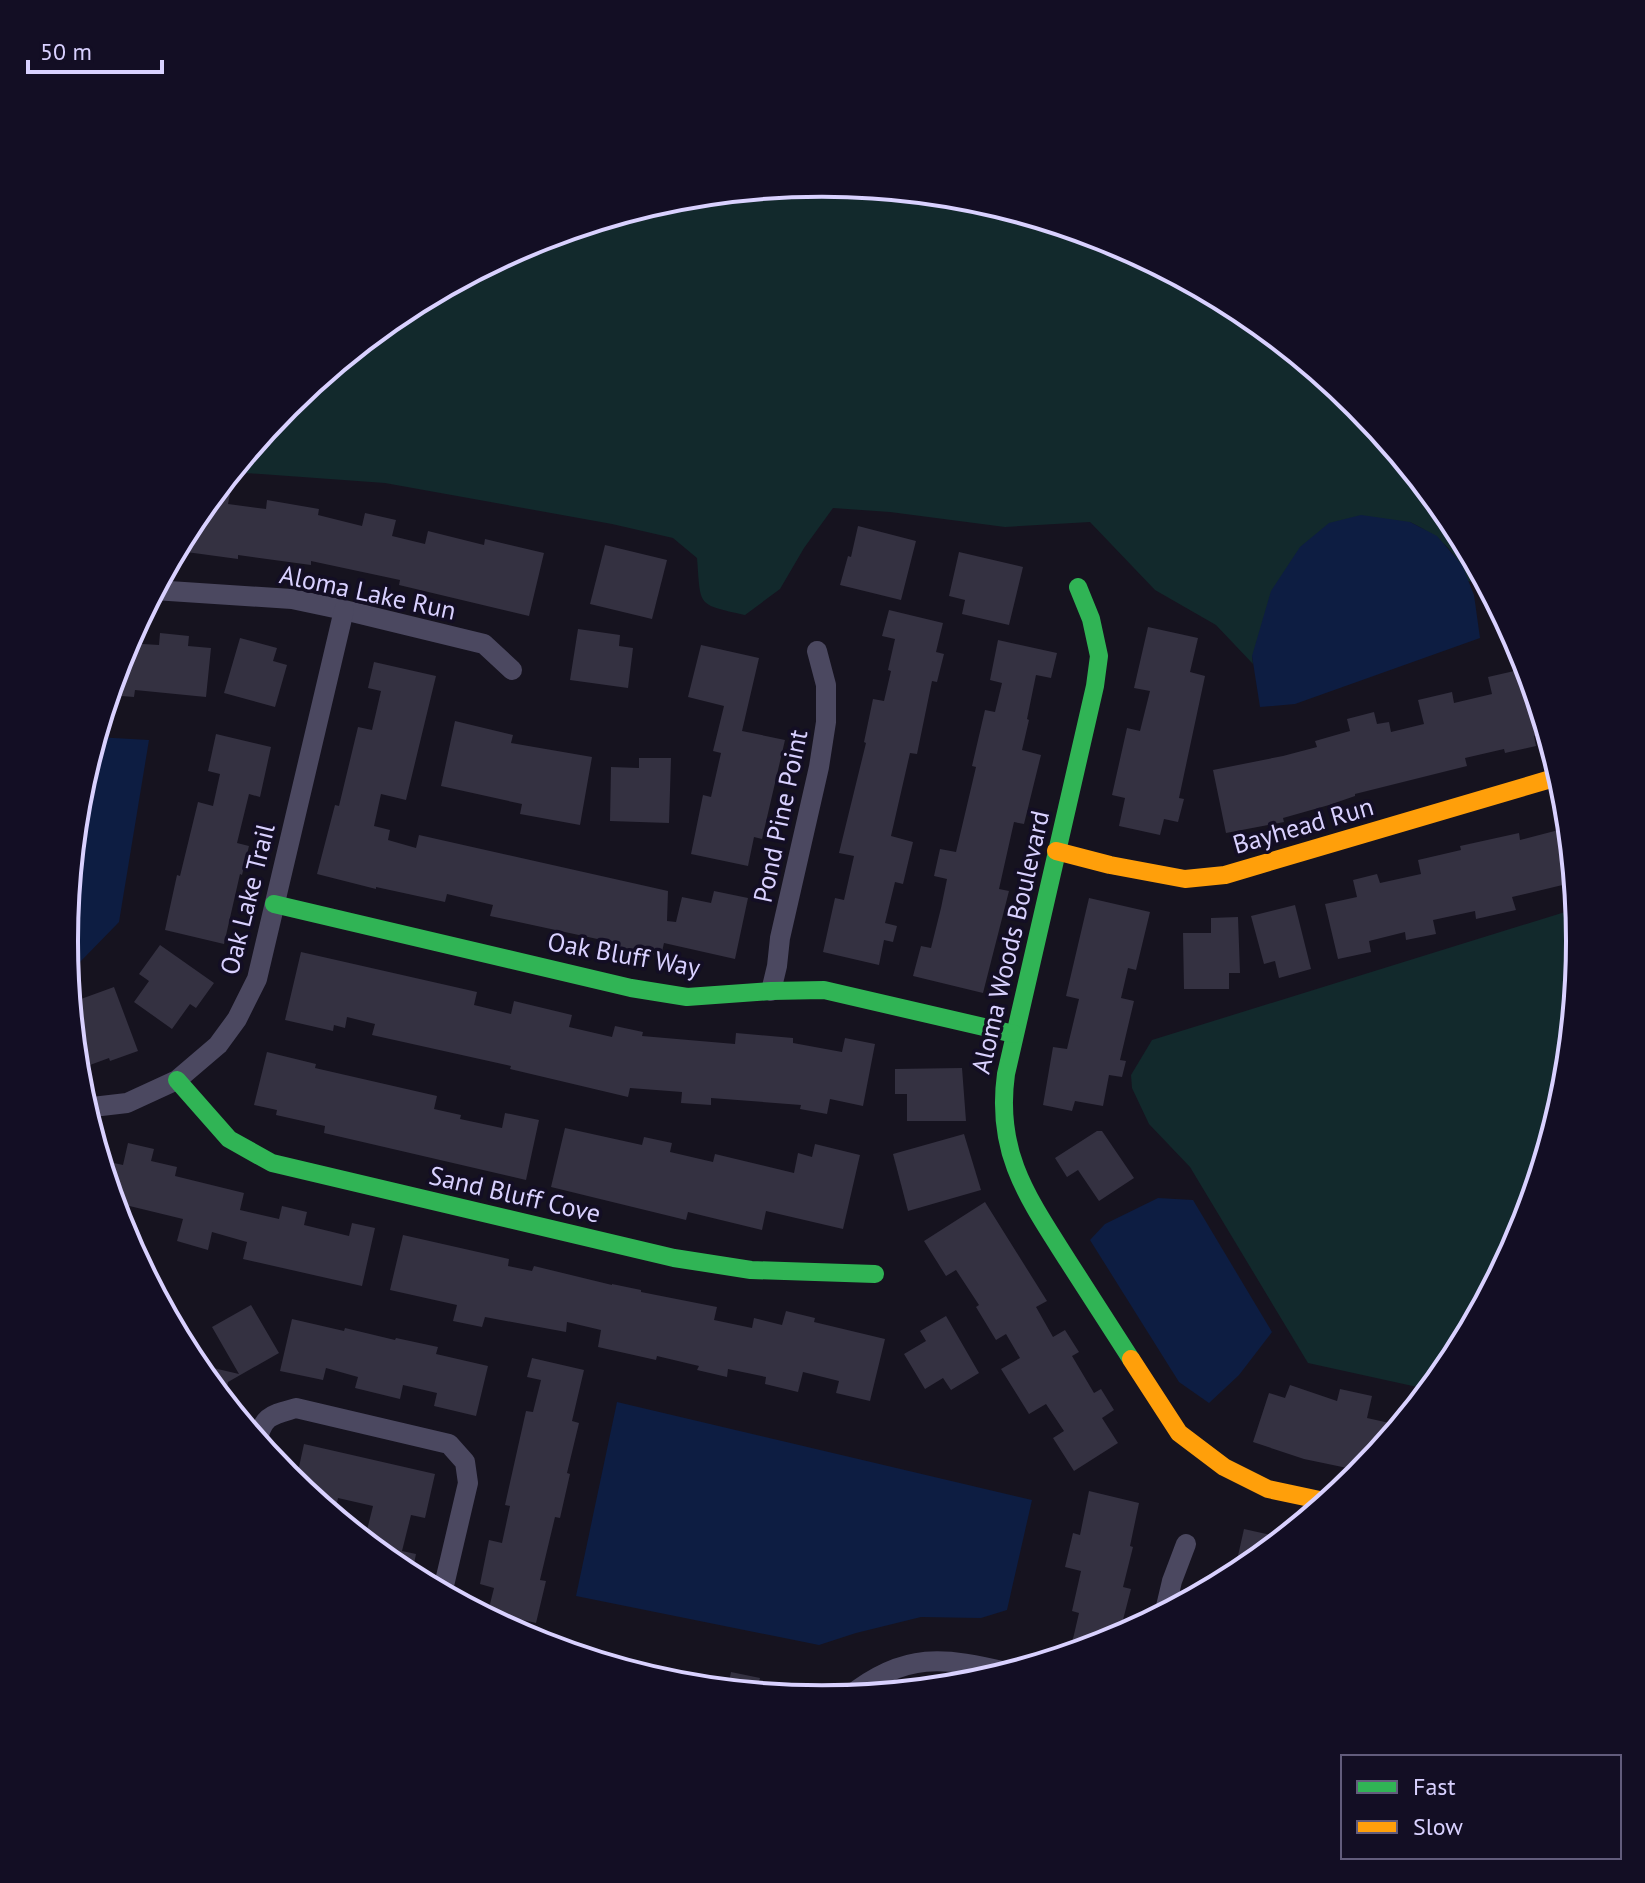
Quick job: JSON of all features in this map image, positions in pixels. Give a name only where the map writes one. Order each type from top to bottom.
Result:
[{"type":"street","name":"Aloma Woods Boulevard","points":[[1078,587],[1091,619],[1099,656],[1095,686],[1014,1034],[1003,1096],[1004,1124],[1011,1156],[1029,1200],[1179,1433],[1224,1467],[1268,1489],[1315,1499]]},
{"type":"street","name":"Aloma Lake Run","points":[[166,591],[292,599],[344,610],[484,644],[512,670]]},
{"type":"street","name":"Oak Lake Trail","points":[[97,1107],[127,1103],[177,1080],[218,1045],[237,1019],[257,979],[344,610]]},
{"type":"street","name":"Pond Pine Point","points":[[771,991],[826,722],[826,685],[817,651]]},
{"type":"street","name":"Bayhead Run","points":[[1056,851],[1185,879],[1225,875],[1549,779]]},
{"type":"street","name":"Oak Bluff Way","points":[[274,904],[631,988],[687,997],[824,990],[1014,1034]]},
{"type":"street","name":"Sand Bluff Cove","points":[[177,1080],[229,1139],[272,1163],[674,1258],[751,1270],[875,1274]]},
{"type":"street","points":[[260,1428],[272,1415],[296,1408],[449,1444],[465,1462],[468,1483],[445,1583]]},
{"type":"street","points":[[1167,1601],[1186,1544]]},
{"type":"street","points":[[865,1684],[916,1662],[953,1661],[986,1668]]},
{"type":"green space","points":[[822,197],[920,203],[1015,222],[1062,237],[1152,274],[1236,322],[1313,382],[1382,451],[1442,528],[1474,582],[1468,581],[1458,560],[1445,545],[1410,522],[1252,656],[1253,664],[1216,625],[1155,590],[1090,522],[1005,527],[833,508],[780,589],[745,615],[717,608],[704,601],[699,586],[697,558],[673,538],[385,483],[245,473],[296,415],[369,351],[450,297],[538,254],[630,222],[725,203]]},
{"type":"green space","points":[[1566,912],[1561,1039],[1542,1134],[1510,1226],[1490,1271],[1442,1355],[1419,1387],[1308,1363],[1190,1167],[1149,1124],[1132,1088],[1131,1075],[1152,1040]]},
{"type":"water","points":[[1361,515],[1410,522],[1437,536],[1462,565],[1474,595],[1480,638],[1295,704],[1260,707],[1252,656],[1271,591],[1300,547],[1329,523]]},
{"type":"water","points":[[107,738],[149,740],[119,922],[79,963],[84,844],[103,749]]},
{"type":"water","points":[[1158,1198],[1193,1200],[1272,1332],[1239,1375],[1209,1403],[1179,1382],[1090,1240],[1105,1224]]},
{"type":"water","points":[[617,1402],[1032,1500],[1007,1610],[981,1618],[921,1617],[819,1645],[576,1596]]},
{"type":"building","points":[[228,494],[228,504],[266,509],[267,500],[319,509],[318,515],[362,526],[365,513],[396,520],[392,536],[425,544],[428,531],[484,545],[485,539],[544,553],[529,616],[399,585],[400,580],[311,561],[311,565],[238,555],[238,559],[188,552]]},
{"type":"building","points":[[858,526],[916,541],[901,600],[840,585]]},
{"type":"building","points":[[605,545],[667,560],[652,619],[590,604]]},
{"type":"building","points":[[959,552],[1023,567],[1009,625],[962,614],[965,600],[949,596]]},
{"type":"building","points":[[889,610],[943,623],[936,652],[944,654],[937,682],[932,681],[917,754],[910,753],[891,836],[913,842],[903,884],[895,882],[885,923],[897,926],[893,942],[884,940],[879,965],[823,952],[835,898],[844,900],[854,856],[839,853],[866,743],[873,699],[884,701],[891,671],[888,670],[895,639],[882,636]]},
{"type":"building","points":[[1148,627],[1198,638],[1190,672],[1205,676],[1179,798],[1184,799],[1178,822],[1164,819],[1160,835],[1119,826],[1125,798],[1112,795],[1127,728],[1140,731],[1150,691],[1134,688]]},
{"type":"building","points":[[578,629],[620,635],[619,646],[633,648],[628,688],[570,680]]},
{"type":"building","points":[[160,633],[189,636],[188,646],[211,648],[206,697],[135,690],[134,697],[120,696],[141,644],[159,645]]},
{"type":"building","points":[[240,638],[277,648],[273,661],[287,665],[275,707],[224,693]]},
{"type":"building","points":[[998,640],[1057,653],[1051,678],[1036,675],[1022,750],[1041,755],[1024,824],[1014,822],[999,889],[1009,891],[983,993],[913,976],[921,946],[931,948],[941,908],[947,879],[934,876],[940,849],[956,852],[976,767],[972,766],[985,710],[995,712],[1002,683],[990,680]]},
{"type":"building","points":[[701,645],[759,658],[742,731],[785,740],[762,839],[754,837],[748,866],[691,854],[703,795],[711,797],[721,753],[713,751],[724,706],[688,697]]},
{"type":"building","points":[[374,662],[436,676],[406,800],[381,794],[374,826],[390,830],[388,840],[416,848],[419,835],[668,891],[667,921],[676,922],[682,897],[711,903],[714,891],[748,898],[735,959],[664,943],[661,956],[490,916],[493,905],[447,894],[445,902],[317,874],[335,805],[339,806],[358,727],[372,730],[381,691],[368,688]]},
{"type":"building","points":[[1515,671],[1538,735],[1534,736],[1536,746],[1465,758],[1467,766],[1355,794],[1283,818],[1284,822],[1226,833],[1213,770],[1317,747],[1315,741],[1350,731],[1347,719],[1374,712],[1377,724],[1389,722],[1391,732],[1424,724],[1418,700],[1452,692],[1454,703],[1492,694],[1488,677]]},
{"type":"building","points":[[455,721],[513,735],[511,743],[592,757],[580,825],[520,814],[522,804],[441,786]]},
{"type":"building","points":[[216,734],[271,747],[260,797],[249,794],[237,843],[249,846],[224,944],[165,930],[198,802],[213,806],[220,774],[208,771]]},
{"type":"building","points":[[639,758],[671,758],[669,823],[610,821],[611,767],[639,768]]},
{"type":"building","points":[[1559,830],[1564,885],[1512,897],[1516,910],[1476,919],[1475,911],[1433,920],[1436,934],[1406,940],[1405,932],[1369,941],[1371,952],[1338,959],[1325,904],[1357,897],[1353,880],[1377,874],[1380,883],[1421,874],[1418,860],[1461,850],[1460,846],[1519,833],[1520,840]]},
{"type":"building","points":[[1089,898],[1150,912],[1136,970],[1128,968],[1121,998],[1134,1001],[1120,1060],[1126,1061],[1122,1077],[1109,1075],[1103,1106],[1075,1101],[1072,1111],[1043,1105],[1053,1047],[1067,1049],[1079,999],[1066,996]]},
{"type":"building","points":[[1295,905],[1311,969],[1279,978],[1275,961],[1264,964],[1251,916]]},
{"type":"building","points":[[1238,917],[1240,973],[1229,973],[1229,989],[1184,989],[1183,933],[1211,933],[1211,918]]},
{"type":"building","points":[[160,945],[214,983],[196,1008],[190,1004],[172,1029],[134,1002],[149,981],[139,974]]},
{"type":"building","points":[[301,952],[477,992],[474,1005],[511,1014],[514,1001],[572,1015],[569,1027],[612,1037],[615,1026],[643,1032],[642,1036],[735,1044],[736,1033],[793,1038],[793,1043],[842,1052],[845,1038],[875,1044],[863,1106],[830,1099],[827,1114],[800,1109],[801,1105],[711,1098],[711,1105],[681,1103],[682,1092],[630,1088],[628,1097],[510,1069],[511,1066],[372,1035],[375,1024],[347,1017],[345,1028],[334,1025],[333,1031],[285,1020]]},
{"type":"building","points":[[114,987],[138,1051],[88,1066],[81,999]]},
{"type":"building","points":[[267,1052],[316,1064],[315,1068],[437,1096],[434,1109],[461,1115],[460,1119],[502,1128],[505,1113],[539,1120],[526,1180],[324,1133],[325,1126],[276,1115],[277,1110],[254,1105]]},
{"type":"building","points":[[962,1068],[966,1121],[907,1121],[907,1094],[895,1094],[895,1069]]},
{"type":"building","points":[[565,1128],[642,1145],[644,1137],[672,1143],[670,1152],[713,1162],[715,1154],[794,1173],[798,1153],[812,1157],[815,1144],[860,1155],[843,1229],[766,1211],[762,1230],[688,1212],[686,1220],[551,1187]]},
{"type":"building","points":[[1097,1131],[1102,1131],[1134,1178],[1099,1201],[1078,1170],[1067,1177],[1055,1158]]},
{"type":"building","points":[[964,1134],[981,1190],[908,1211],[893,1154]]},
{"type":"building","points":[[128,1143],[154,1149],[151,1161],[177,1167],[175,1176],[244,1193],[240,1210],[279,1219],[282,1206],[307,1212],[304,1225],[349,1236],[352,1223],[375,1228],[362,1286],[243,1259],[247,1242],[212,1232],[208,1250],[177,1241],[183,1219],[127,1205],[112,1163],[123,1165]]},
{"type":"building","points":[[985,1202],[1047,1301],[1036,1307],[1053,1337],[1065,1330],[1079,1352],[1072,1356],[1094,1393],[1101,1389],[1114,1410],[1102,1418],[1118,1443],[1074,1471],[1053,1438],[1064,1431],[1046,1404],[1029,1414],[1001,1369],[1020,1358],[1006,1334],[996,1340],[976,1307],[979,1305],[956,1270],[946,1276],[924,1241]]},
{"type":"building","points":[[403,1235],[509,1259],[508,1266],[532,1271],[534,1266],[717,1307],[714,1320],[752,1328],[754,1318],[782,1325],[786,1311],[815,1318],[814,1322],[885,1339],[870,1401],[836,1393],[839,1381],[803,1372],[798,1392],[765,1384],[766,1377],[728,1369],[727,1377],[697,1370],[699,1366],[657,1356],[656,1360],[598,1347],[601,1330],[567,1322],[566,1332],[485,1317],[482,1327],[453,1321],[457,1305],[390,1290]]},
{"type":"building","points":[[251,1305],[279,1353],[228,1382],[227,1388],[212,1368],[239,1374],[212,1327]]},
{"type":"building","points":[[946,1316],[979,1373],[951,1390],[943,1378],[925,1389],[904,1354],[926,1341],[920,1331]]},
{"type":"building","points":[[292,1319],[438,1347],[436,1354],[488,1366],[476,1416],[434,1406],[437,1393],[403,1385],[400,1399],[355,1388],[358,1377],[326,1368],[323,1380],[280,1371]]},
{"type":"building","points":[[532,1358],[584,1370],[572,1421],[579,1423],[567,1473],[570,1474],[560,1518],[555,1517],[540,1580],[546,1581],[536,1623],[512,1618],[489,1607],[494,1588],[480,1584],[489,1540],[502,1543],[510,1506],[505,1505],[526,1411],[533,1412],[541,1380],[527,1377]]},
{"type":"building","points":[[1290,1385],[1337,1401],[1340,1389],[1372,1396],[1367,1418],[1390,1423],[1349,1468],[1304,1459],[1253,1442],[1269,1393],[1285,1398]]},
{"type":"building","points":[[304,1444],[435,1474],[425,1518],[411,1515],[402,1551],[416,1554],[414,1564],[367,1530],[373,1506],[338,1498],[337,1505],[294,1466],[299,1467]]},
{"type":"building","points":[[1089,1491],[1139,1503],[1123,1587],[1131,1589],[1122,1622],[1072,1642],[1079,1613],[1072,1611],[1081,1571],[1065,1567],[1073,1533],[1080,1535]]},
{"type":"building","points":[[1244,1529],[1272,1535],[1237,1560]]},
{"type":"building","points":[[731,1672],[760,1678],[759,1683],[729,1680]]},
{"type":"traffic: fast","points":[[1078,587],[1091,619],[1099,656],[1095,686],[1006,1074],[1005,1128],[1010,1151],[1028,1195],[1131,1359]]},
{"type":"traffic: fast","points":[[274,904],[631,988],[687,997],[824,990],[1014,1034]]},
{"type":"traffic: fast","points":[[177,1080],[229,1139],[272,1163],[674,1258],[751,1270],[875,1274]]},
{"type":"traffic: slow","points":[[1056,851],[1185,879],[1225,875],[1549,779]]},
{"type":"traffic: slow","points":[[1131,1359],[1179,1433],[1224,1467],[1268,1489],[1315,1499]]}]
